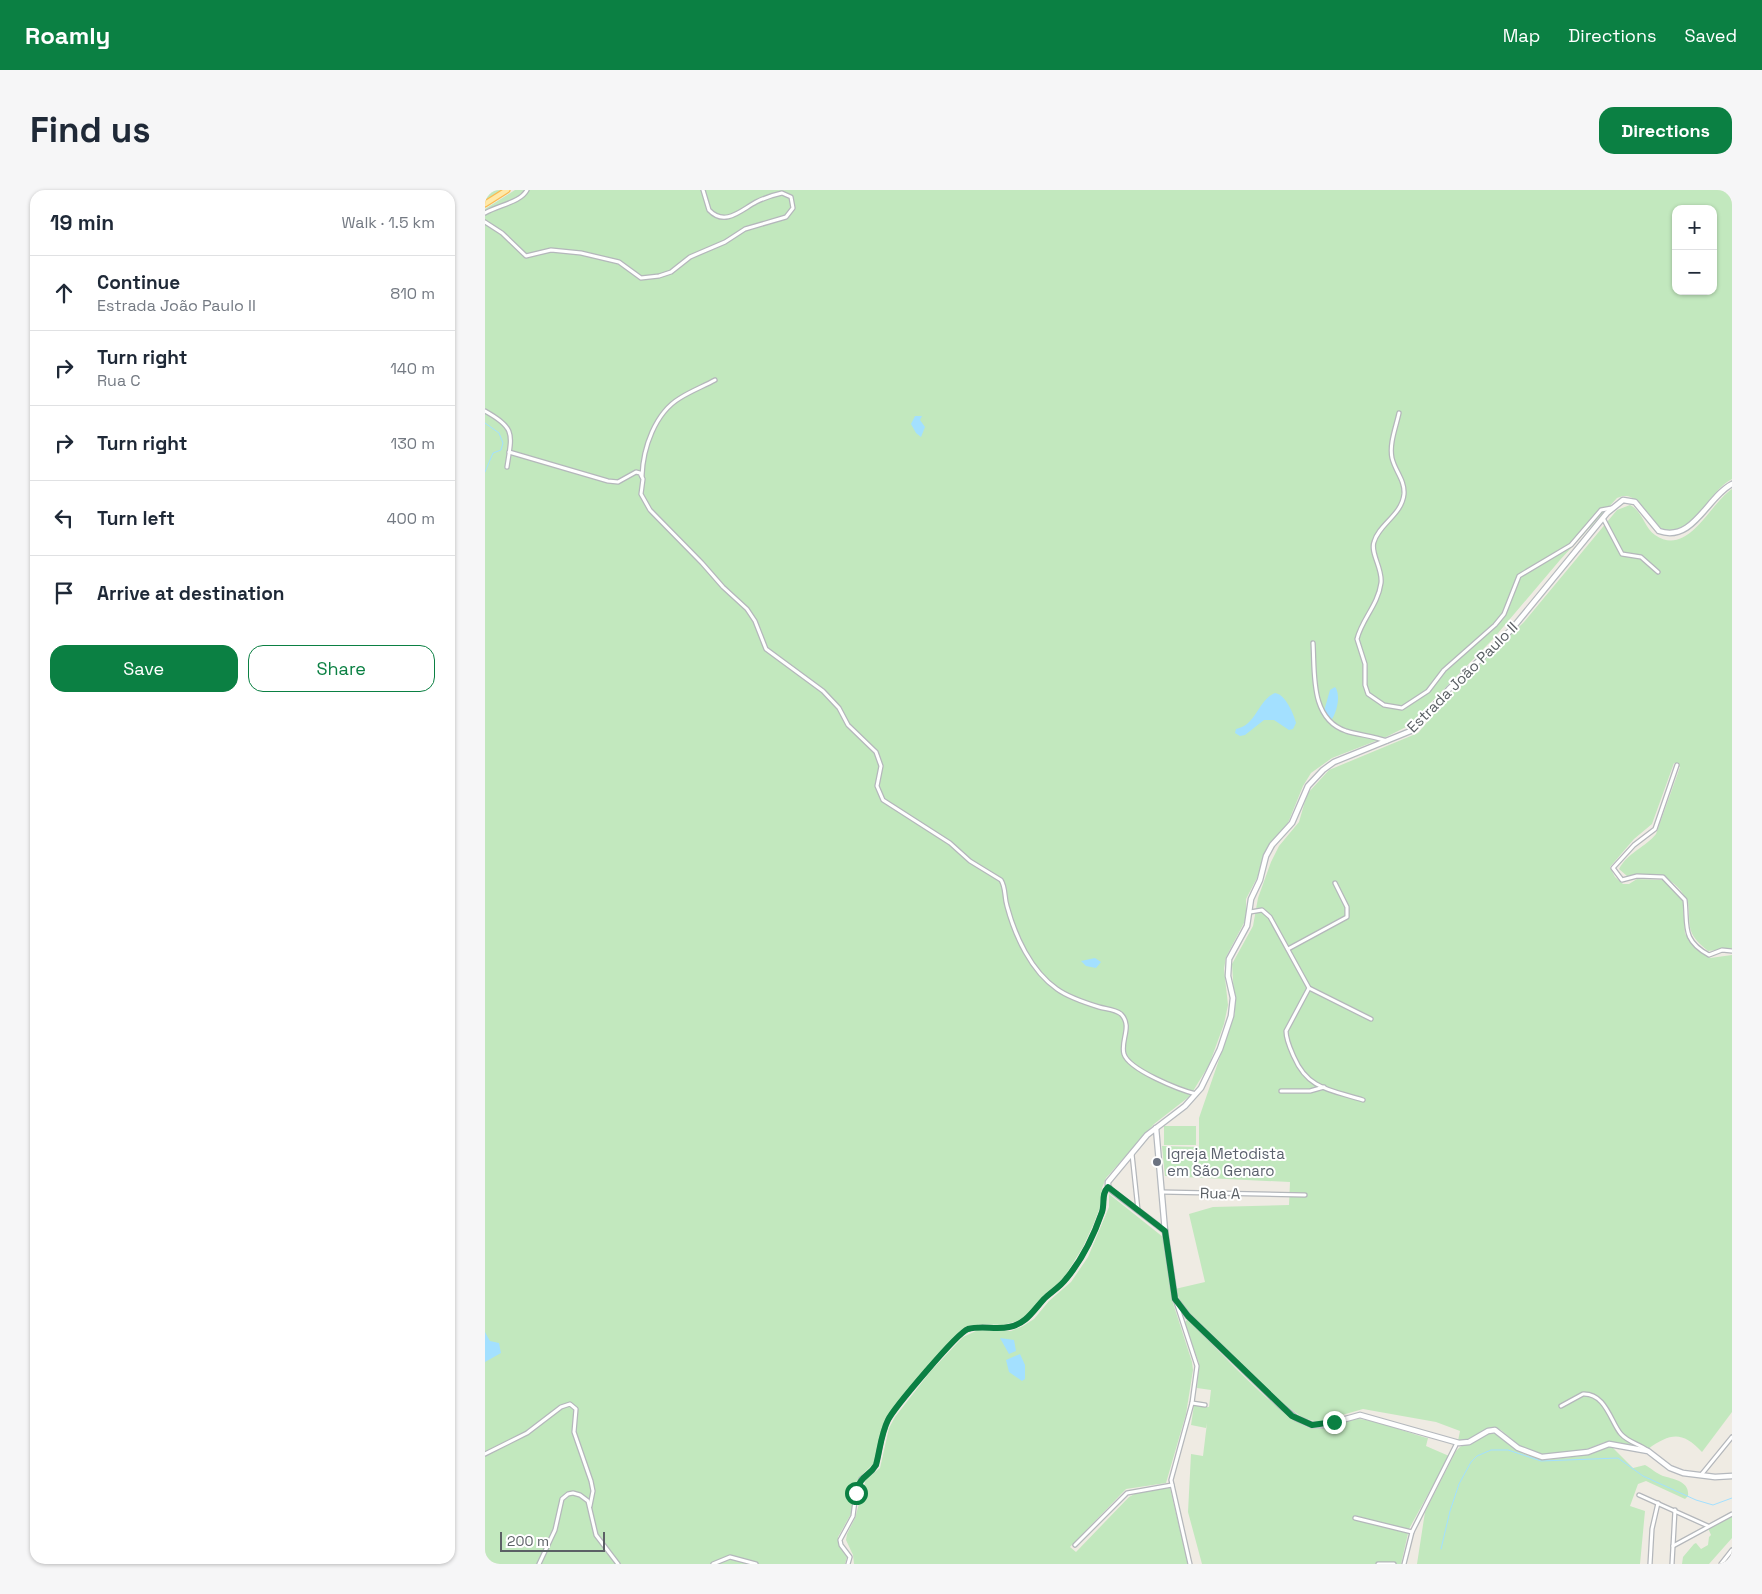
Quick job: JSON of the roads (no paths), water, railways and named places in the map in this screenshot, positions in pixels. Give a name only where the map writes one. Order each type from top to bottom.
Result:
[{"type":"main road","points":[[485,204],[507,190]]},
{"type":"street","points":[[485,213],[503,204],[518,200],[527,190]]},
{"type":"street","points":[[485,222],[502,233],[526,256],[551,250],[589,255],[619,262],[638,277],[647,278],[671,272],[699,252],[725,242],[752,226],[788,215],[793,204],[788,192],[782,193],[764,198],[736,215],[723,217],[709,210],[703,191]]},
{"type":"street","points":[[715,380],[678,398],[651,432],[643,459],[641,494],[650,510],[702,562],[723,587],[747,609],[755,621],[761,641],[766,649],[823,692],[839,708],[848,725],[876,752],[881,766],[877,786],[883,800],[950,844],[970,861],[1001,880],[1012,919],[1029,957],[1039,973],[1065,994],[1098,1007],[1118,1012],[1124,1019],[1126,1026],[1123,1050],[1127,1059],[1141,1070],[1197,1094]]},
{"type":"street","points":[[485,411],[508,426],[512,436],[507,467]]},
{"type":"street","points":[[1399,413],[1391,454],[1403,484],[1403,498],[1399,508],[1374,542],[1374,551],[1381,572],[1380,586],[1375,605],[1357,640],[1365,664],[1366,690],[1371,698],[1384,705],[1402,708],[1429,690],[1444,670],[1499,622],[1519,576],[1571,545],[1601,510],[1611,508],[1623,500],[1631,500],[1641,508],[1655,528],[1665,533],[1674,533],[1692,524],[1719,493],[1732,484]]},
{"type":"street","points":[[509,452],[608,481],[618,482],[637,471],[642,476]]},
{"type":"street","name":"Estrada João Paulo II","points":[[848,1564],[850,1557],[841,1545],[840,1540],[853,1516],[856,1493],[861,1479],[872,1471],[876,1465],[888,1419],[923,1373],[962,1332],[982,1326],[1009,1328],[1019,1324],[1028,1318],[1042,1300],[1062,1284],[1079,1262],[1088,1244],[1102,1212],[1104,1192],[1111,1178],[1131,1152],[1156,1128],[1185,1106],[1197,1094],[1220,1048],[1231,1016],[1233,998],[1228,976],[1229,959],[1247,926],[1251,899],[1269,849],[1292,823],[1308,786],[1323,770],[1334,762],[1413,730],[1449,689],[1511,630],[1611,508]]},
{"type":"street","points":[[1603,518],[1622,554],[1641,557],[1658,572]]},
{"type":"street","points":[[1313,643],[1316,690],[1325,718],[1344,730],[1368,734],[1387,742]]},
{"type":"street","points":[[1677,765],[1655,830],[1633,845],[1613,868],[1622,880],[1637,876],[1663,877],[1685,900],[1685,929],[1690,938],[1709,955],[1722,950],[1732,951]]},
{"type":"street","points":[[1288,949],[1347,917],[1347,907],[1335,883]]},
{"type":"street","points":[[1250,912],[1262,910],[1267,914],[1309,988],[1371,1019]]},
{"type":"street","points":[[1309,988],[1287,1025],[1286,1037],[1302,1074],[1311,1082],[1363,1100]]},
{"type":"street","points":[[1281,1091],[1310,1091],[1324,1087]]},
{"type":"street","points":[[1156,1128],[1165,1231],[1175,1299],[1197,1366],[1192,1403],[1173,1473],[1172,1485],[1190,1564]]},
{"type":"street","points":[[1131,1152],[1138,1211]]},
{"type":"street","points":[[1108,1187],[1165,1231]]},
{"type":"street","name":"Rua A","points":[[1162,1192],[1305,1196]]},
{"type":"street","points":[[1175,1299],[1183,1311],[1245,1372],[1287,1412],[1301,1421],[1318,1426],[1360,1415],[1457,1443],[1469,1442],[1493,1430],[1501,1433],[1518,1448],[1545,1458],[1592,1451],[1607,1444],[1648,1451]]},
{"type":"street","points":[[1561,1406],[1583,1394],[1592,1396],[1611,1414],[1621,1434],[1674,1470],[1700,1476],[1732,1476]]},
{"type":"street","points":[[1192,1403],[1205,1405]]},
{"type":"street","points":[[485,1454],[527,1433],[561,1407],[570,1404],[576,1409],[574,1432],[593,1491],[590,1506],[592,1524],[596,1535],[617,1564]]},
{"type":"street","points":[[1700,1476],[1732,1437]]},
{"type":"street","points":[[1404,1564],[1412,1532],[1457,1443]]},
{"type":"street","points":[[1075,1545],[1127,1493],[1172,1485]]},
{"type":"street","points":[[539,1564],[555,1530],[562,1499],[565,1495],[573,1493],[580,1495],[586,1498],[590,1506]]},
{"type":"street","points":[[1639,1495],[1708,1526]]},
{"type":"street","points":[[1650,1564],[1652,1529],[1658,1503]]},
{"type":"street","points":[[1672,1564],[1675,1510]]},
{"type":"street","points":[[1673,1546],[1732,1514]]},
{"type":"street","points":[[1355,1518],[1412,1532]]},
{"type":"street","points":[[1721,1564],[1732,1550]]},
{"type":"street","points":[[713,1564],[730,1557],[756,1564]]},
{"type":"street","points":[[1378,1564],[1394,1564]]},
{"type":"water","points":[[915,416],[922,416],[920,420],[925,427],[921,437],[916,433],[911,424]]},
{"type":"water","points":[[1335,687],[1338,694],[1338,703],[1332,719],[1328,718],[1324,711],[1330,690]]},
{"type":"water","points":[[1275,693],[1279,694],[1286,701],[1291,710],[1296,723],[1293,729],[1289,730],[1274,720],[1264,720],[1245,735],[1240,736],[1235,733],[1236,729],[1243,727],[1253,718],[1264,701]]},
{"type":"water","points":[[1095,958],[1101,962],[1096,968],[1086,966],[1081,961]]},
{"type":"water","points":[[485,1332],[490,1341],[499,1343],[501,1353],[485,1362]]},
{"type":"water","points":[[1000,1338],[1014,1340],[1016,1351],[1009,1354]]},
{"type":"water","points":[[1020,1354],[1025,1365],[1025,1379],[1022,1381],[1009,1372],[1006,1360]]},
{"type":"waterway","points":[[485,423],[499,433],[503,443],[501,450],[493,453],[485,472]]},
{"type":"waterway","points":[[1441,1549],[1459,1484],[1471,1462],[1477,1456],[1491,1450],[1508,1450],[1541,1461],[1618,1458],[1643,1476],[1696,1500],[1713,1505],[1732,1498]]},
{"type":"place","name":"Igreja Metodista em São Genaro","points":[[1157,1162]]}]
